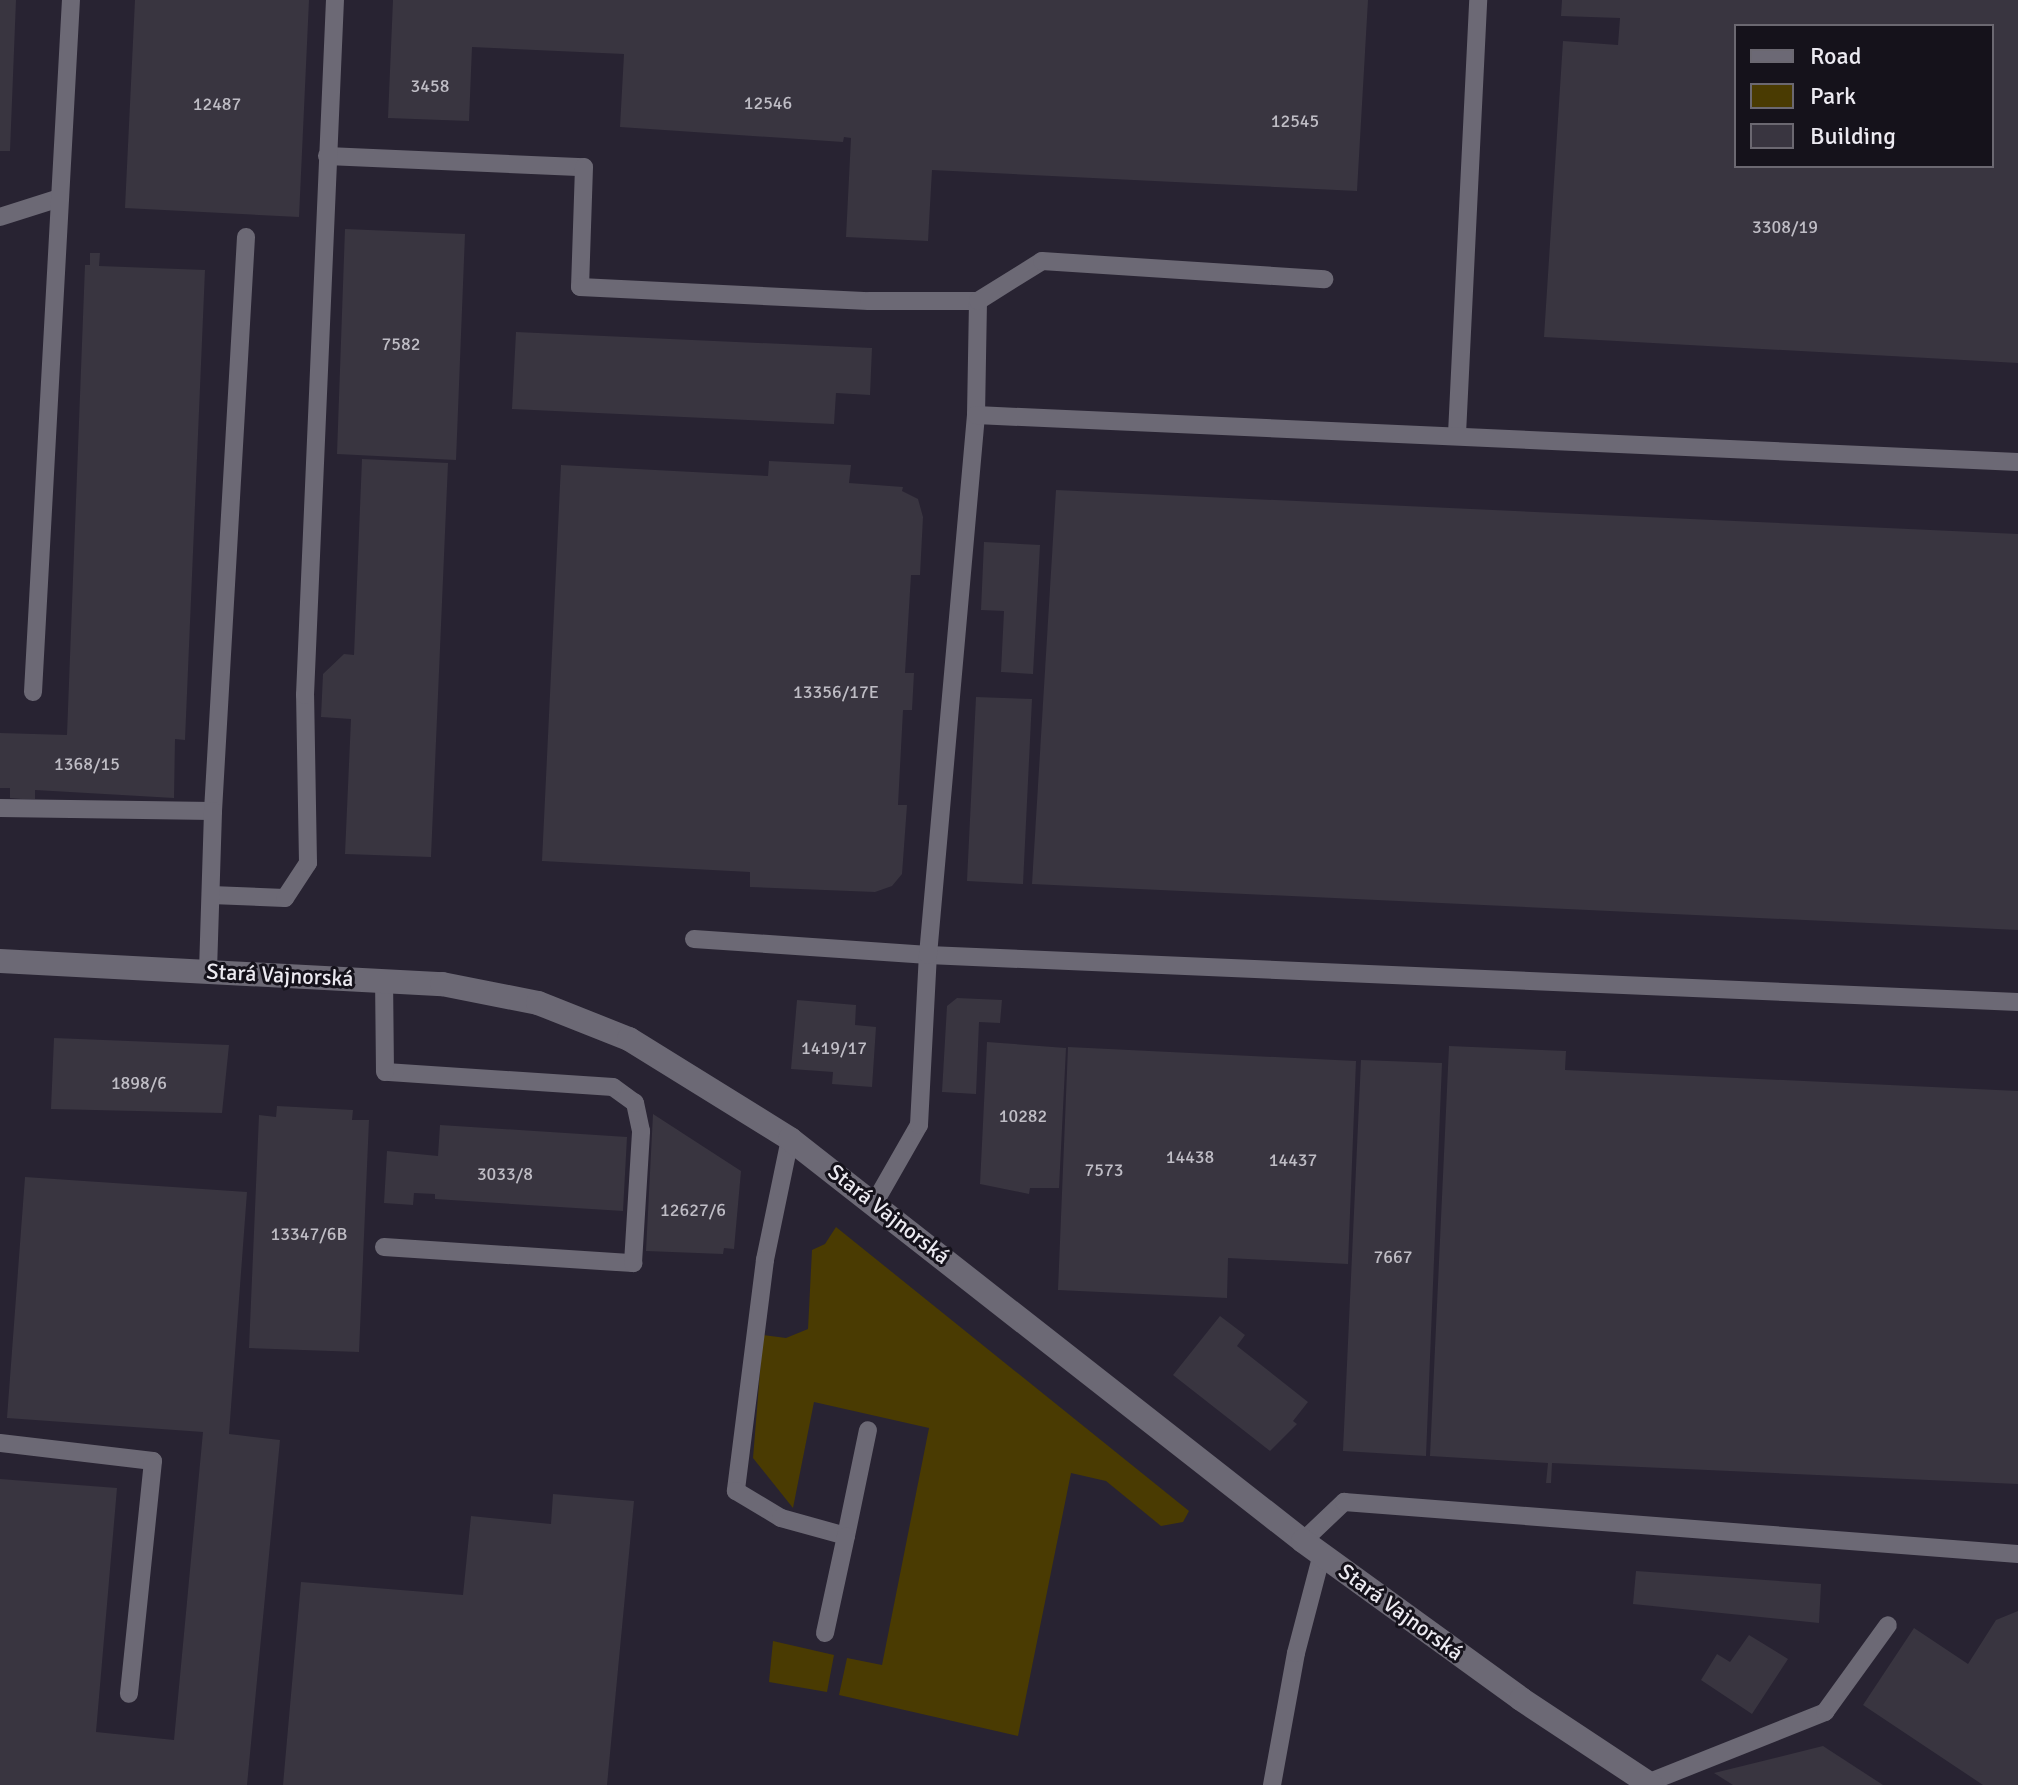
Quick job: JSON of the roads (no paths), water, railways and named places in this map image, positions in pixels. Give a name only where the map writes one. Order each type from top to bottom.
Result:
[{"type":"street","name":"Stará Vajnorská","points":[[0,961],[384,979],[497,993],[566,1013],[683,1070],[790,1139],[875,1202],[1312,1548],[1649,1784]]},
{"type":"lane","points":[[33,692],[71,0]]},
{"type":"lane","points":[[211,895],[285,898],[308,863],[305,695],[335,0]]},
{"type":"lane","points":[[1457,434],[1478,0]]},
{"type":"lane","points":[[327,156],[584,167],[580,287],[869,301],[978,301],[1042,261],[1324,279]]},
{"type":"lane","points":[[0,217],[60,198]]},
{"type":"lane","points":[[208,971],[213,811],[246,237]]},
{"type":"lane","points":[[875,1202],[919,1125],[928,955],[976,415],[978,301]]},
{"type":"lane","points":[[976,415],[1457,434],[2018,462]]},
{"type":"lane","points":[[0,808],[213,811]]},
{"type":"lane","points":[[694,939],[928,955],[2018,1002]]},
{"type":"lane","points":[[384,979],[385,1072],[613,1087],[635,1103],[641,1131],[633,1263],[384,1247]]},
{"type":"lane","points":[[790,1139],[765,1260],[736,1491],[781,1518],[846,1536]]},
{"type":"lane","points":[[825,1633],[868,1430]]},
{"type":"lane","points":[[0,1443],[153,1461],[129,1694]]},
{"type":"lane","points":[[1272,1785],[1312,1548],[1344,1502],[2018,1554]]},
{"type":"lane","points":[[1649,1784],[1825,1712],[1888,1625]]}]
